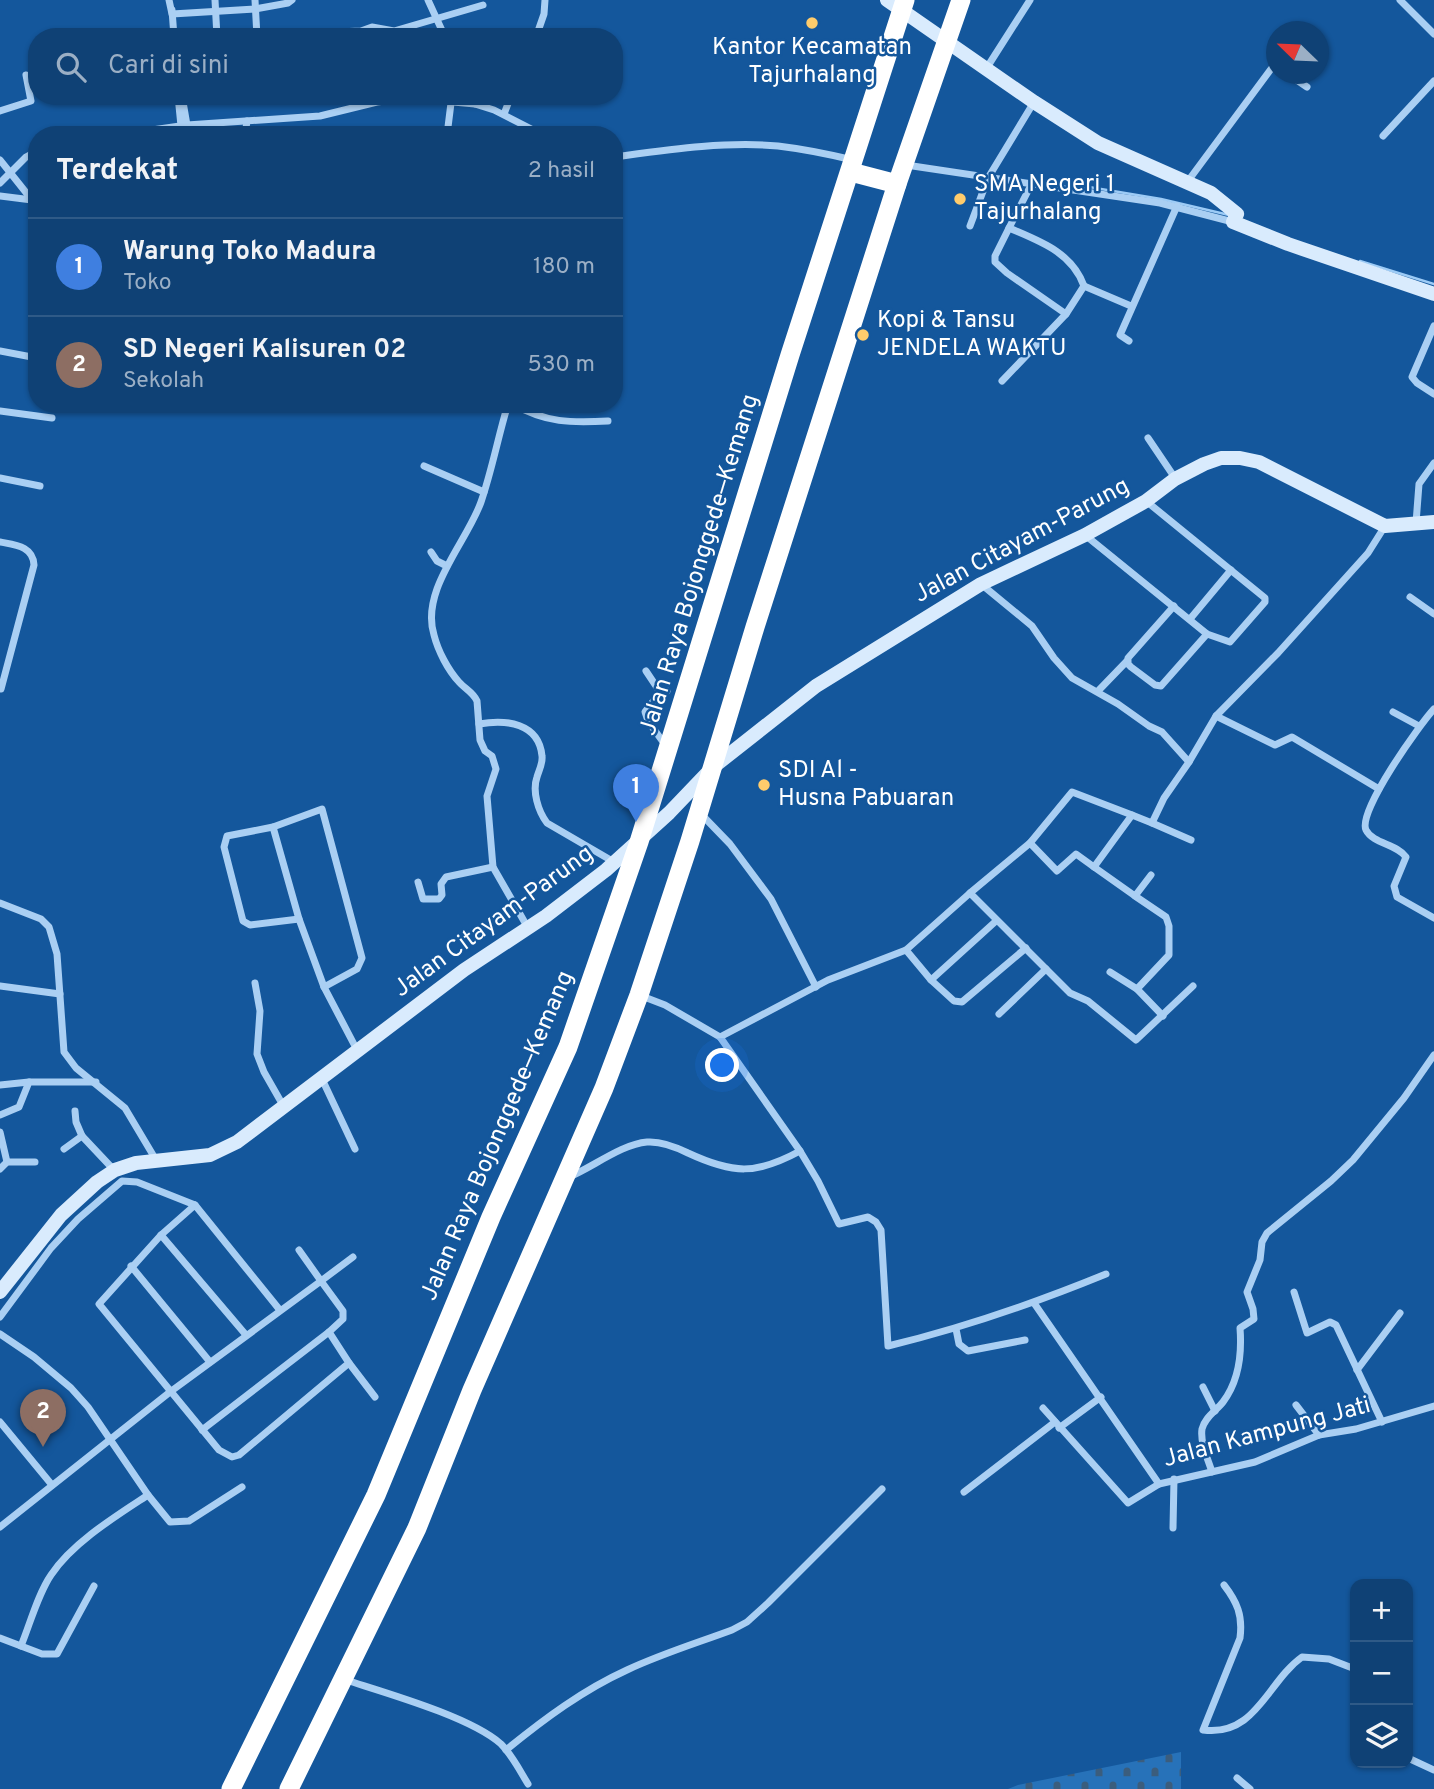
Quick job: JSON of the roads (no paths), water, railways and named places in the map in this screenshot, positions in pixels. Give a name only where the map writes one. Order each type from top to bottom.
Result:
[{"type":"highway","points":[[289,1789],[416,1528],[472,1390],[604,1088],[639,995],[897,184],[961,0]]},
{"type":"highway","name":"Jalan Raya Bojonggede—Kemang","points":[[231,1789],[376,1495],[491,1217],[568,1047],[639,842],[790,355],[852,166],[898,3]]},
{"type":"highway","points":[[852,166],[897,184]]},
{"type":"main road","points":[[898,3],[1034,102],[1098,143],[1211,193],[1234,219],[1288,244],[1434,294]]},
{"type":"main road","name":"Jalan Citayam-Parung","points":[[0,1292],[61,1214],[97,1182],[125,1166],[217,1153],[237,1142],[464,970],[528,928],[614,862],[639,842],[712,768],[816,687],[981,584],[1085,535],[1146,501],[1175,479],[1203,464],[1222,458],[1249,460],[1270,467],[1385,526]]},
{"type":"main road","points":[[1385,526],[1434,522]]},
{"type":"street","points":[[170,0],[173,28]]},
{"type":"street","points":[[215,0],[216,28]]},
{"type":"street","points":[[255,0],[256,28]]},
{"type":"street","points":[[172,14],[255,9],[292,0]]},
{"type":"street","points":[[428,0],[441,28]]},
{"type":"street","points":[[539,28],[545,0]]},
{"type":"street","points":[[986,69],[1030,0]]},
{"type":"street","points":[[1399,0],[1434,34]]},
{"type":"street","points":[[405,28],[483,5]]},
{"type":"street","points":[[26,75],[28,85]]},
{"type":"street","points":[[1188,181],[1266,76]]},
{"type":"street","points":[[1383,136],[1434,81]]},
{"type":"street","points":[[1303,84],[1307,87]]},
{"type":"street","points":[[0,111],[28,102]]},
{"type":"street","points":[[970,226],[988,178],[1034,102]]},
{"type":"street","points":[[181,105],[184,126],[320,116],[365,105]]},
{"type":"street","points":[[448,126],[451,105]]},
{"type":"street","points":[[484,105],[526,126]]},
{"type":"street","points":[[504,114],[508,105]]},
{"type":"street","points":[[246,126],[247,121]]},
{"type":"street","points":[[623,156],[671,149],[777,146],[852,166]]},
{"type":"street","points":[[0,183],[28,158]]},
{"type":"street","points":[[0,160],[28,193]]},
{"type":"street","points":[[904,165],[1177,206],[1234,219]]},
{"type":"street","points":[[1031,185],[995,256],[995,262],[1066,314]]},
{"type":"street","points":[[0,196],[28,199]]},
{"type":"street","points":[[1129,341],[1120,335],[1177,206]]},
{"type":"street","points":[[1009,228],[1046,244],[1066,258],[1077,268],[1084,286],[1131,306]]},
{"type":"street","points":[[1002,381],[1066,314],[1084,286]]},
{"type":"street","points":[[1434,326],[1412,377],[1434,394]]},
{"type":"street","points":[[0,351],[28,356]]},
{"type":"street","points":[[0,411],[52,418]]},
{"type":"street","points":[[506,413],[484,492],[476,514],[447,566],[433,606],[432,625],[434,636],[452,674],[474,695],[480,740],[485,751],[492,756],[496,769],[487,796],[493,867],[528,928]]},
{"type":"street","points":[[532,413],[544,419],[573,423],[608,421]]},
{"type":"street","points":[[1148,438],[1175,479]]},
{"type":"street","points":[[1416,524],[1419,484],[1434,463]]},
{"type":"street","points":[[424,466],[484,492]]},
{"type":"street","points":[[0,478],[40,485]]},
{"type":"street","points":[[1085,535],[1207,634],[1230,642],[1265,603],[1265,598],[1146,501]]},
{"type":"street","points":[[1152,823],[1164,798],[1216,716],[1342,583],[1371,550],[1385,526]]},
{"type":"street","points":[[0,542],[29,551],[34,557],[1,689]]},
{"type":"street","points":[[431,552],[437,561],[447,566]]},
{"type":"street","points":[[1190,619],[1231,570]]},
{"type":"street","points":[[981,584],[1032,626],[1072,678],[1162,732],[1189,762]]},
{"type":"street","points":[[1410,597],[1434,614]]},
{"type":"street","points":[[1099,690],[1174,606]]},
{"type":"street","points":[[1127,661],[1155,685],[1161,686],[1207,634]]},
{"type":"street","points":[[646,671],[665,693],[645,712],[668,750]]},
{"type":"street","points":[[1434,709],[1419,726],[1379,789],[1366,815],[1365,828],[1372,836],[1400,850],[1406,857],[1394,887],[1397,897],[1434,918]]},
{"type":"street","points":[[1393,712],[1419,726]]},
{"type":"street","points":[[1216,716],[1275,745],[1292,737],[1379,789]]},
{"type":"street","points":[[479,724],[496,721],[518,724],[537,738],[543,758],[534,790],[544,819],[614,862]]},
{"type":"street","points":[[720,1037],[816,987],[906,950],[1030,843],[1072,792],[1191,840]]},
{"type":"street","points":[[299,919],[250,925],[241,918],[224,841],[227,836],[273,827],[320,808],[324,810],[362,958],[357,969],[324,987]]},
{"type":"street","points":[[698,811],[730,845],[771,899],[816,987]]},
{"type":"street","points":[[1094,867],[1132,815]]},
{"type":"street","points":[[273,827],[299,919],[324,987],[358,1051]]},
{"type":"street","points":[[1030,843],[1058,871],[1076,854],[1166,917],[1169,926],[1169,955],[1137,989]]},
{"type":"street","points":[[418,882],[424,899],[439,899],[442,895],[441,884],[446,877],[493,867]]},
{"type":"street","points":[[1135,896],[1151,875]]},
{"type":"street","points":[[970,893],[1070,993],[1088,1001],[1136,1040],[1193,986]]},
{"type":"street","points":[[0,904],[41,919],[49,927],[57,954],[64,1052],[70,1062],[125,1108],[156,1160]]},
{"type":"street","points":[[931,980],[996,921]]},
{"type":"street","points":[[906,950],[931,980],[954,1001],[962,1002],[1026,948]]},
{"type":"street","points":[[999,1014],[1045,969]]},
{"type":"street","points":[[1111,972],[1137,989],[1163,1016]]},
{"type":"street","points":[[255,983],[260,1011],[257,1054],[264,1072],[285,1107]]},
{"type":"street","points":[[0,986],[60,995]]},
{"type":"street","points":[[639,995],[679,1012],[720,1037],[800,1152],[839,1224],[870,1218],[876,1222],[881,1230],[888,1346],[956,1329],[1034,1303],[1106,1274]]},
{"type":"street","points":[[1212,1472],[1202,1436],[1205,1422],[1228,1394],[1237,1372],[1242,1348],[1240,1328],[1254,1319],[1247,1292],[1260,1260],[1264,1237],[1353,1160],[1404,1098],[1434,1055]]},
{"type":"street","points":[[321,1079],[355,1149]]},
{"type":"street","points":[[0,1115],[19,1107],[29,1082]]},
{"type":"street","points":[[0,1085],[96,1082]]},
{"type":"street","points":[[75,1111],[82,1136],[115,1170]]},
{"type":"street","points":[[0,1132],[8,1161]]},
{"type":"street","points":[[64,1149],[82,1136]]},
{"type":"street","points":[[564,1179],[625,1148],[648,1142],[666,1145],[725,1167],[745,1169],[777,1164],[800,1152]]},
{"type":"street","points":[[0,1169],[8,1161],[35,1162]]},
{"type":"street","points":[[0,1317],[64,1233],[122,1181],[137,1182],[195,1205],[279,1310]]},
{"type":"street","points":[[195,1205],[131,1266],[100,1302],[100,1306],[222,1452],[235,1456],[349,1363]]},
{"type":"street","points":[[161,1235],[246,1335]]},
{"type":"street","points":[[202,1430],[343,1319],[344,1314],[299,1250]]},
{"type":"street","points":[[0,1528],[209,1362],[353,1257]]},
{"type":"street","points":[[131,1266],[209,1362]]},
{"type":"street","points":[[1294,1292],[1307,1333],[1331,1322],[1336,1325],[1382,1422]]},
{"type":"street","name":"Jalan Kampung Jati","points":[[1034,1303],[1159,1483],[1212,1472],[1281,1452],[1319,1435],[1382,1422],[1434,1406]]},
{"type":"street","points":[[1357,1370],[1400,1313]]},
{"type":"street","points":[[956,1329],[959,1344],[968,1351],[1025,1340]]},
{"type":"street","points":[[329,1332],[375,1397]]},
{"type":"street","points":[[0,1334],[62,1379],[88,1408],[166,1519],[181,1523],[189,1521],[242,1488]]},
{"type":"street","points":[[1203,1387],[1215,1411]]},
{"type":"street","points":[[964,1492],[1101,1397]]},
{"type":"street","points":[[1296,1405],[1319,1435]]},
{"type":"street","points":[[1044,1408],[1126,1502],[1133,1502],[1159,1483]]},
{"type":"street","points":[[0,1422],[52,1485]]},
{"type":"street","points":[[1173,1528],[1174,1479]]},
{"type":"street","points":[[506,1749],[590,1689],[628,1670],[747,1622],[882,1489]]},
{"type":"street","points":[[21,1646],[47,1581],[58,1567],[96,1532],[148,1495]]},
{"type":"street","points":[[1224,1585],[1235,1599],[1242,1625],[1240,1638],[1203,1730],[1223,1731],[1233,1728],[1262,1704],[1302,1657],[1329,1659],[1350,1667]]},
{"type":"street","points":[[0,1638],[42,1654],[57,1654],[94,1586]]},
{"type":"street","points":[[342,1678],[459,1720],[491,1737],[506,1749],[528,1784]]},
{"type":"street","points":[[1413,1760],[1434,1770]]},
{"type":"street","points":[[1237,1778],[1250,1789]]},
{"type":"waterway","points":[[1077,185],[1161,199],[1229,215]]},
{"type":"waterway","points":[[1360,261],[1434,284]]},
{"type":"place","name":"Kantor Kecamatan Tajurhalang","points":[[812,23]]},
{"type":"place","name":"SMA Negeri 1 Tajurhalang","points":[[960,199]]},
{"type":"place","name":"Kopi & Tansu JENDELA WAKTU","points":[[863,335]]},
{"type":"place","name":"SDI Al - Husna Pabuaran","points":[[764,785]]},
{"type":"place","name":"Warung Toko Madura","points":[[636,822]]},
{"type":"place","name":"SD Negeri Kalisuren 02","points":[[43,1447]]}]
